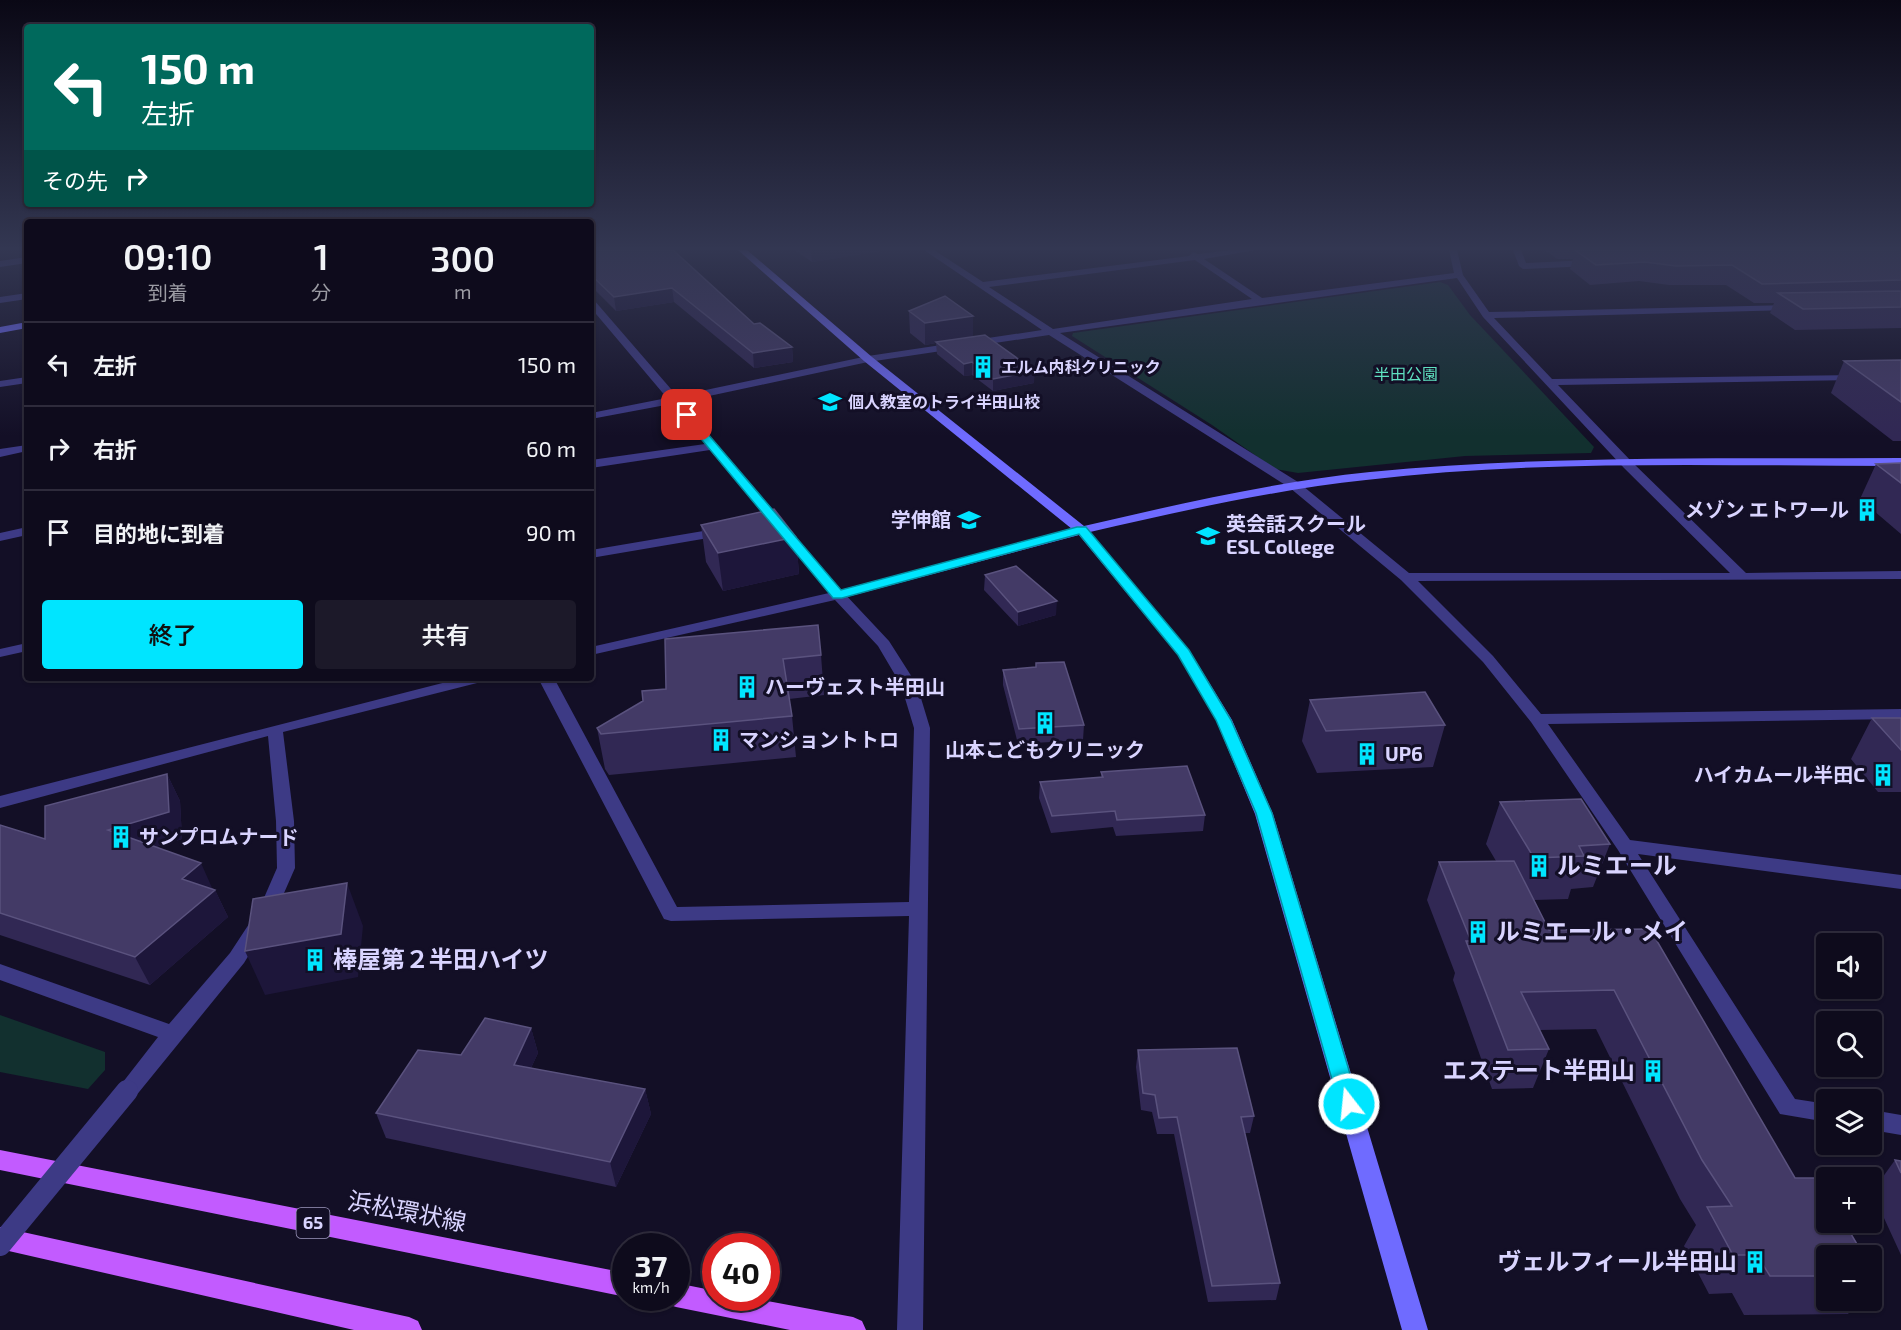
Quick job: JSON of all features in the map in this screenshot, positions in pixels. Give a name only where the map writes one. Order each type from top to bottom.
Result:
[{"type":"main road","name":"浜松環状線","points":[[0,1160],[612,1282]]},
{"type":"main road","points":[[0,1238],[409,1330]]},
{"type":"main road","points":[[690,1298],[853,1330]]},
{"type":"street","points":[[600,312],[713,446],[772,524],[884,644],[909,686],[922,728],[910,1330]]},
{"type":"street","points":[[814,312],[868,359],[1082,530],[1184,653],[1224,720],[1264,813],[1415,1330]]},
{"type":"street","points":[[1023,312],[1294,485],[1406,577],[1488,660],[1537,719],[1624,846],[1788,1107],[1816,1111]]},
{"type":"street","points":[[594,415],[868,359],[1186,312]]},
{"type":"street","points":[[1484,312],[1628,465],[1742,577]]},
{"type":"street","points":[[1486,315],[1603,312]]},
{"type":"street","points":[[0,330],[24,326]]},
{"type":"street","points":[[1549,382],[1866,377]]},
{"type":"street","points":[[0,384],[24,380]]},
{"type":"street","points":[[594,464],[713,446]]},
{"type":"street","points":[[0,453],[24,449]]},
{"type":"street","points":[[594,650],[838,595],[1082,530],[1294,485],[1437,470],[1901,462]]},
{"type":"street","points":[[594,554],[731,531]]},
{"type":"street","points":[[0,537],[24,532]]},
{"type":"street","points":[[1406,577],[1901,575]]},
{"type":"street","points":[[0,653],[24,648]]},
{"type":"street","points":[[0,802],[452,681]]},
{"type":"street","points":[[548,681],[671,914],[919,909]]},
{"type":"street","points":[[1537,719],[1901,714]]},
{"type":"street","points":[[0,1245],[237,958],[268,909],[286,868],[285,821],[275,729]]},
{"type":"street","points":[[1624,846],[1901,882]]},
{"type":"street","points":[[0,972],[173,1034]]},
{"type":"street","points":[[1882,1122],[1901,1125]]},
{"type":"green space","name":"半田公園","points":[[1224,312],[1468,312],[1594,447],[1591,453],[1465,456],[1298,473],[1275,469],[1212,425],[1072,336],[1073,333]]},
{"type":"green space","points":[[0,1015],[105,1052],[105,1070],[88,1089],[0,1072]]},
{"type":"building","points":[[702,312],[741,312],[754,324],[760,323],[792,347],[753,353]]},
{"type":"building","points":[[910,312],[967,312],[973,316],[925,323]]},
{"type":"building","points":[[985,335],[1035,371],[993,379],[972,362],[964,364],[936,342]]},
{"type":"building","points":[[1901,360],[1901,402],[1844,361]]},
{"type":"building","points":[[1901,463],[1901,483],[1876,464]]},
{"type":"building","points":[[774,509],[796,537],[718,553],[701,525]]},
{"type":"building","points":[[1016,566],[1057,601],[1018,612],[985,575]]},
{"type":"building","points":[[818,625],[821,655],[783,659],[792,716],[601,734],[597,728],[643,701],[642,691],[666,689],[665,639]]},
{"type":"building","name":"山本こどもクリニック","points":[[1064,662],[1084,725],[1019,729],[1003,670],[1036,667],[1036,663]]},
{"type":"building","points":[[1425,692],[1445,725],[1326,731],[1310,700]]},
{"type":"building","points":[[1872,718],[1901,718],[1901,750]]},
{"type":"building","points":[[1187,766],[1205,815],[1117,820],[1115,811],[1052,816],[1040,782],[1103,777],[1101,772]]},
{"type":"building","points":[[167,774],[169,812],[108,830],[201,863],[182,879],[215,890],[135,957],[0,913],[0,825],[45,839],[45,806]]},
{"type":"building","points":[[1581,799],[1610,844],[1579,846],[1584,856],[1534,858],[1500,802]]},
{"type":"building","points":[[1514,861],[1549,930],[1650,929],[1795,1178],[1816,1178],[1816,1233],[1850,1233],[1858,1245],[1816,1245],[1816,1276],[1770,1276],[1757,1255],[1733,1255],[1707,1207],[1732,1206],[1702,1160],[1614,990],[1521,992],[1549,1049],[1508,1050],[1466,941],[1471,941],[1439,862]]},
{"type":"building","points":[[347,883],[341,934],[245,951],[253,899]]},
{"type":"building","points":[[485,1018],[531,1028],[514,1065],[645,1089],[610,1162],[376,1113],[418,1050],[461,1055]]},
{"type":"building","points":[[1237,1048],[1254,1116],[1241,1117],[1280,1283],[1212,1286],[1177,1117],[1159,1118],[1155,1095],[1143,1093],[1138,1050]]},
{"type":"building","points":[[1895,1160],[1901,1161],[1901,1173]]},
{"type":"place","name":"エルム内科クリニック","points":[[983,367]]},
{"type":"place","name":"個人教室のトライ半田山校","points":[[830,402]]},
{"type":"place","name":"メゾン エトワール","points":[[1867,510]]},
{"type":"place","name":"学伸館","points":[[969,520]]},
{"type":"place","name":"英会話スクール ESL College","points":[[1208,536]]},
{"type":"place","name":"ハーヴェスト半田山","points":[[747,687]]},
{"type":"place","name":"山本こどもクリニック","points":[[1045,723]]},
{"type":"place","name":"マンショントトロ","points":[[721,740]]},
{"type":"place","name":"UP6","points":[[1367,754]]},
{"type":"place","name":"ハイカムール半田C","points":[[1883,775]]},
{"type":"place","name":"サンプロムナード","points":[[121,837]]},
{"type":"place","name":"ルミエール","points":[[1539,866]]},
{"type":"place","name":"ルミエール・メイ","points":[[1478,932]]},
{"type":"place","name":"棒屋第２半田ハイツ","points":[[315,960]]},
{"type":"place","name":"エステート半田山","points":[[1653,1071]]},
{"type":"place","name":"ヴェルフィール半田山","points":[[1755,1262]]},
{"type":"route","points":[[687,415],[838,595],[1082,530],[1184,653],[1224,720],[1264,813],[1349,1104]]}]
